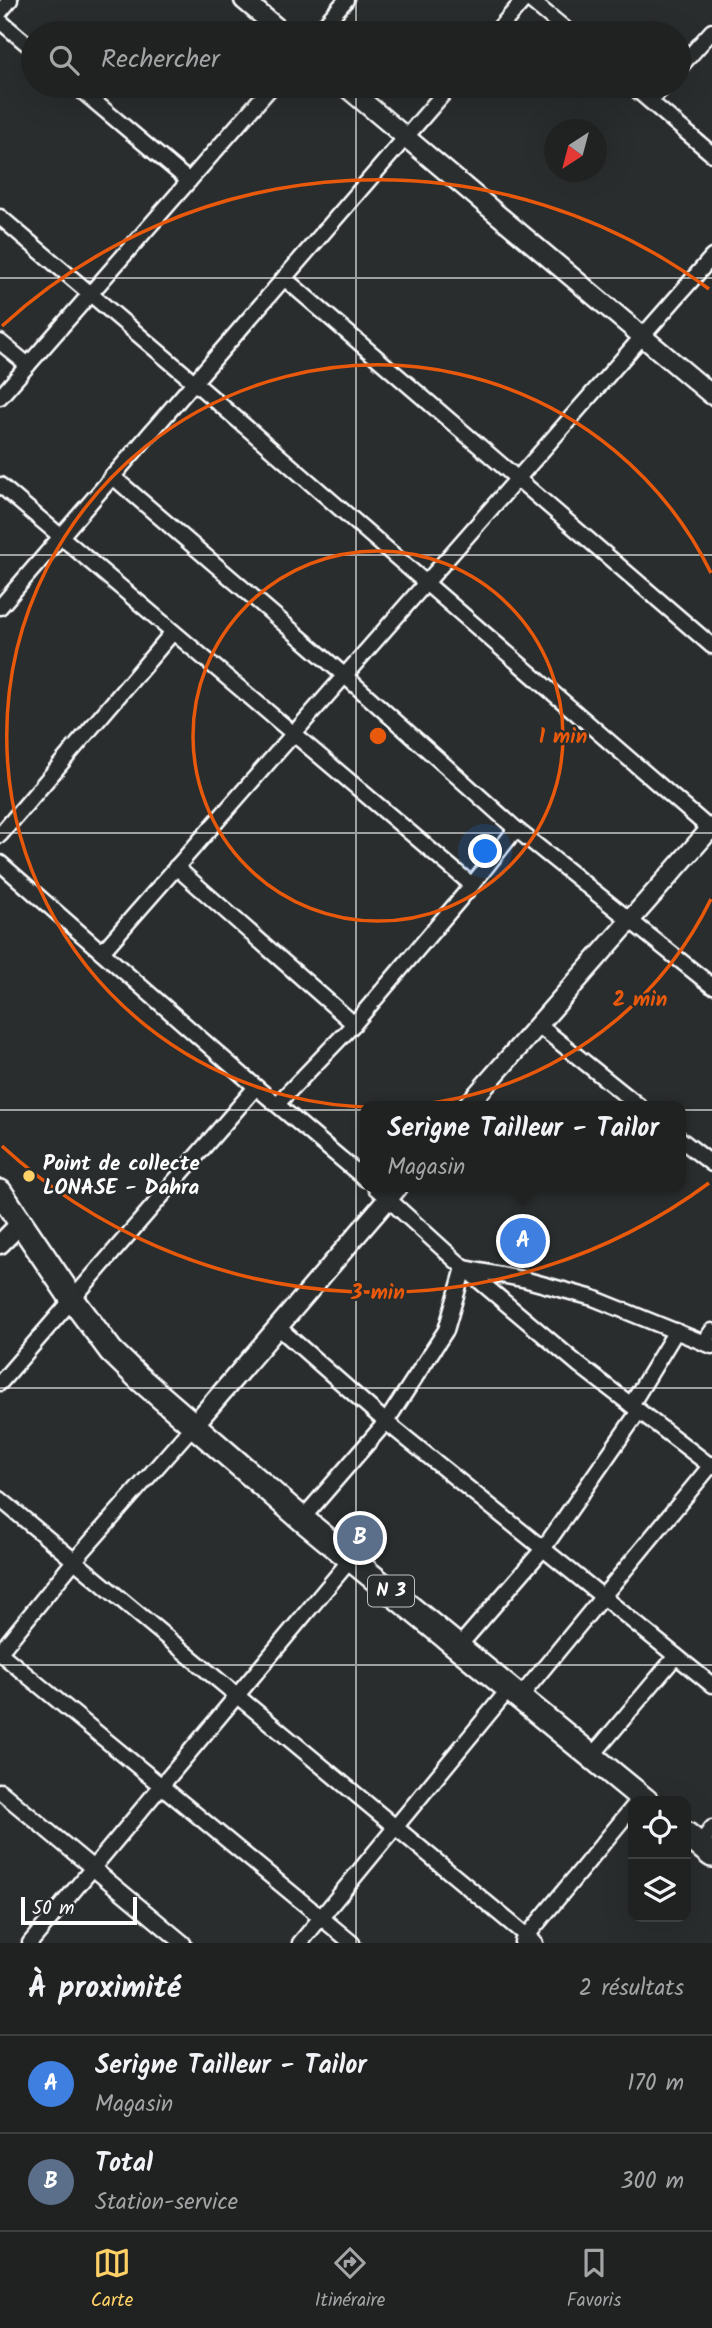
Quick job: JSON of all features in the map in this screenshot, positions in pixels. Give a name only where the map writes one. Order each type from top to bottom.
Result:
[{"type":"main road","name":"N 3","points":[[0,1192],[111,1351],[139,1378],[302,1519],[592,1756],[634,1796]]},
{"type":"street","points":[[0,12],[10,0]]},
{"type":"street","points":[[244,0],[269,21]]},
{"type":"street","points":[[328,21],[346,0]]},
{"type":"street","points":[[506,21],[524,0]]},
{"type":"street","points":[[530,0],[555,21]]},
{"type":"street","points":[[0,21],[21,39]]},
{"type":"street","points":[[691,54],[712,30]]},
{"type":"street","points":[[90,98],[189,181]]},
{"type":"street","points":[[0,397],[262,98]]},
{"type":"street","points":[[359,98],[712,395]]},
{"type":"street","points":[[0,607],[440,98]]},
{"type":"street","points":[[646,98],[712,153]]},
{"type":"street","points":[[650,101],[653,98]]},
{"type":"street","points":[[0,217],[711,828],[471,1101]]},
{"type":"street","points":[[102,952],[712,257]]},
{"type":"street","points":[[284,278],[712,646]]},
{"type":"street","points":[[0,342],[28,365]]},
{"type":"street","points":[[112,477],[345,676],[516,829],[712,986]]},
{"type":"street","points":[[0,485],[472,885]]},
{"type":"street","points":[[0,835],[173,632]]},
{"type":"street","points":[[276,1104],[354,1024],[516,829]]},
{"type":"street","points":[[0,863],[256,1087],[360,1174]]},
{"type":"street","points":[[176,867],[354,1024]]},
{"type":"street","points":[[537,1024],[633,1101]]},
{"type":"street","points":[[0,1383],[256,1087]]},
{"type":"street","points":[[686,1143],[712,1164]]},
{"type":"street","points":[[352,1943],[0,1653],[74,1561],[279,1328],[385,1192]]},
{"type":"street","points":[[300,1943],[395,1827],[602,1597],[711,1466],[635,1408],[464,1268],[389,1192]]},
{"type":"street","points":[[0,1244],[21,1223]]},
{"type":"street","points":[[464,1268],[560,1288],[676,1331],[710,1340]]},
{"type":"street","points":[[302,1519],[386,1422],[446,1330],[464,1268]]},
{"type":"street","points":[[279,1328],[386,1422],[712,1685]]},
{"type":"street","points":[[459,1646],[544,1549],[635,1408],[676,1331]]},
{"type":"street","points":[[0,1499],[528,1941],[628,1817]]},
{"type":"street","points":[[30,1943],[351,1559]]},
{"type":"street","points":[[592,1756],[676,1656]]},
{"type":"street","points":[[0,1791],[183,1943]]},
{"type":"place","name":"Point de collecte LONASE - Dahra","points":[[29,1176]]},
{"type":"place","name":"Serigne Tailleur - Tailor","points":[[523,1241]]},
{"type":"place","name":"Total","points":[[360,1538]]}]
